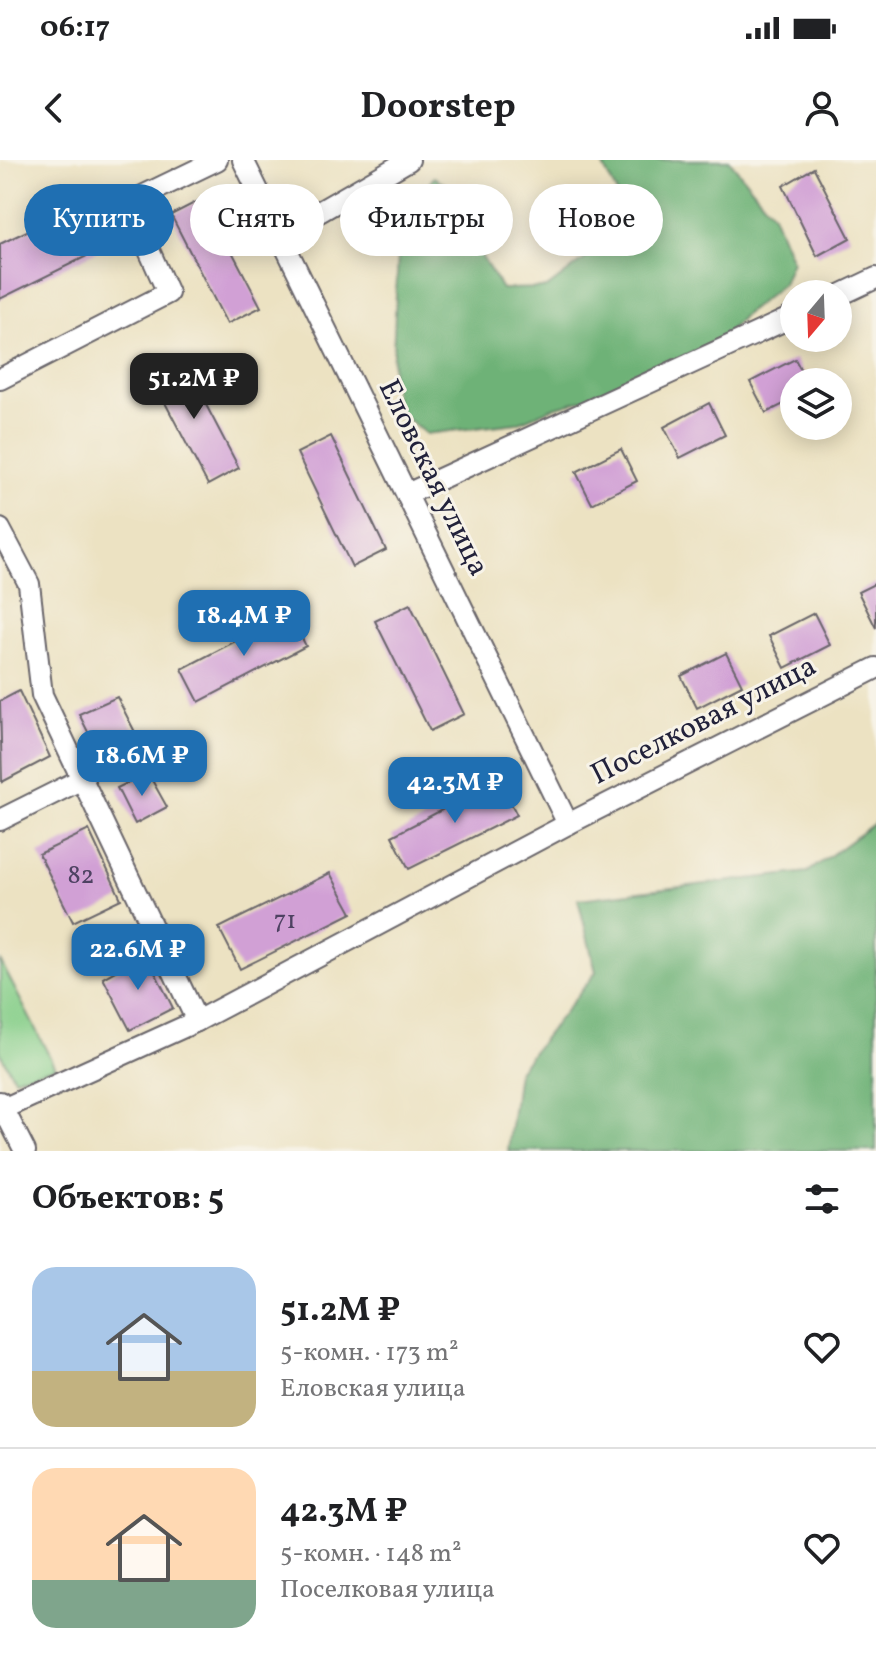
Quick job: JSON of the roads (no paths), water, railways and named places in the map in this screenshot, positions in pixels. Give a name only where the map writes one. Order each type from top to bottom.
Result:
[{"type":"street","points":[[0,379],[168,293],[128,203],[217,160]]},
{"type":"street","name":"Еловская улица","points":[[243,160],[255,184]]},
{"type":"street","points":[[324,209],[409,160]]},
{"type":"street","name":"Еловская улица","points":[[292,256],[568,824]]},
{"type":"street","points":[[852,289],[876,278]]},
{"type":"street","points":[[407,494],[780,322]]},
{"type":"street","points":[[0,529],[29,584],[42,695],[197,1021]]},
{"type":"street","name":"Поселковая улица","points":[[2,1106],[197,1021],[568,824],[876,668]]},
{"type":"street","points":[[0,820],[80,780]]},
{"type":"street","points":[[2,1106],[25,1151]]}]
